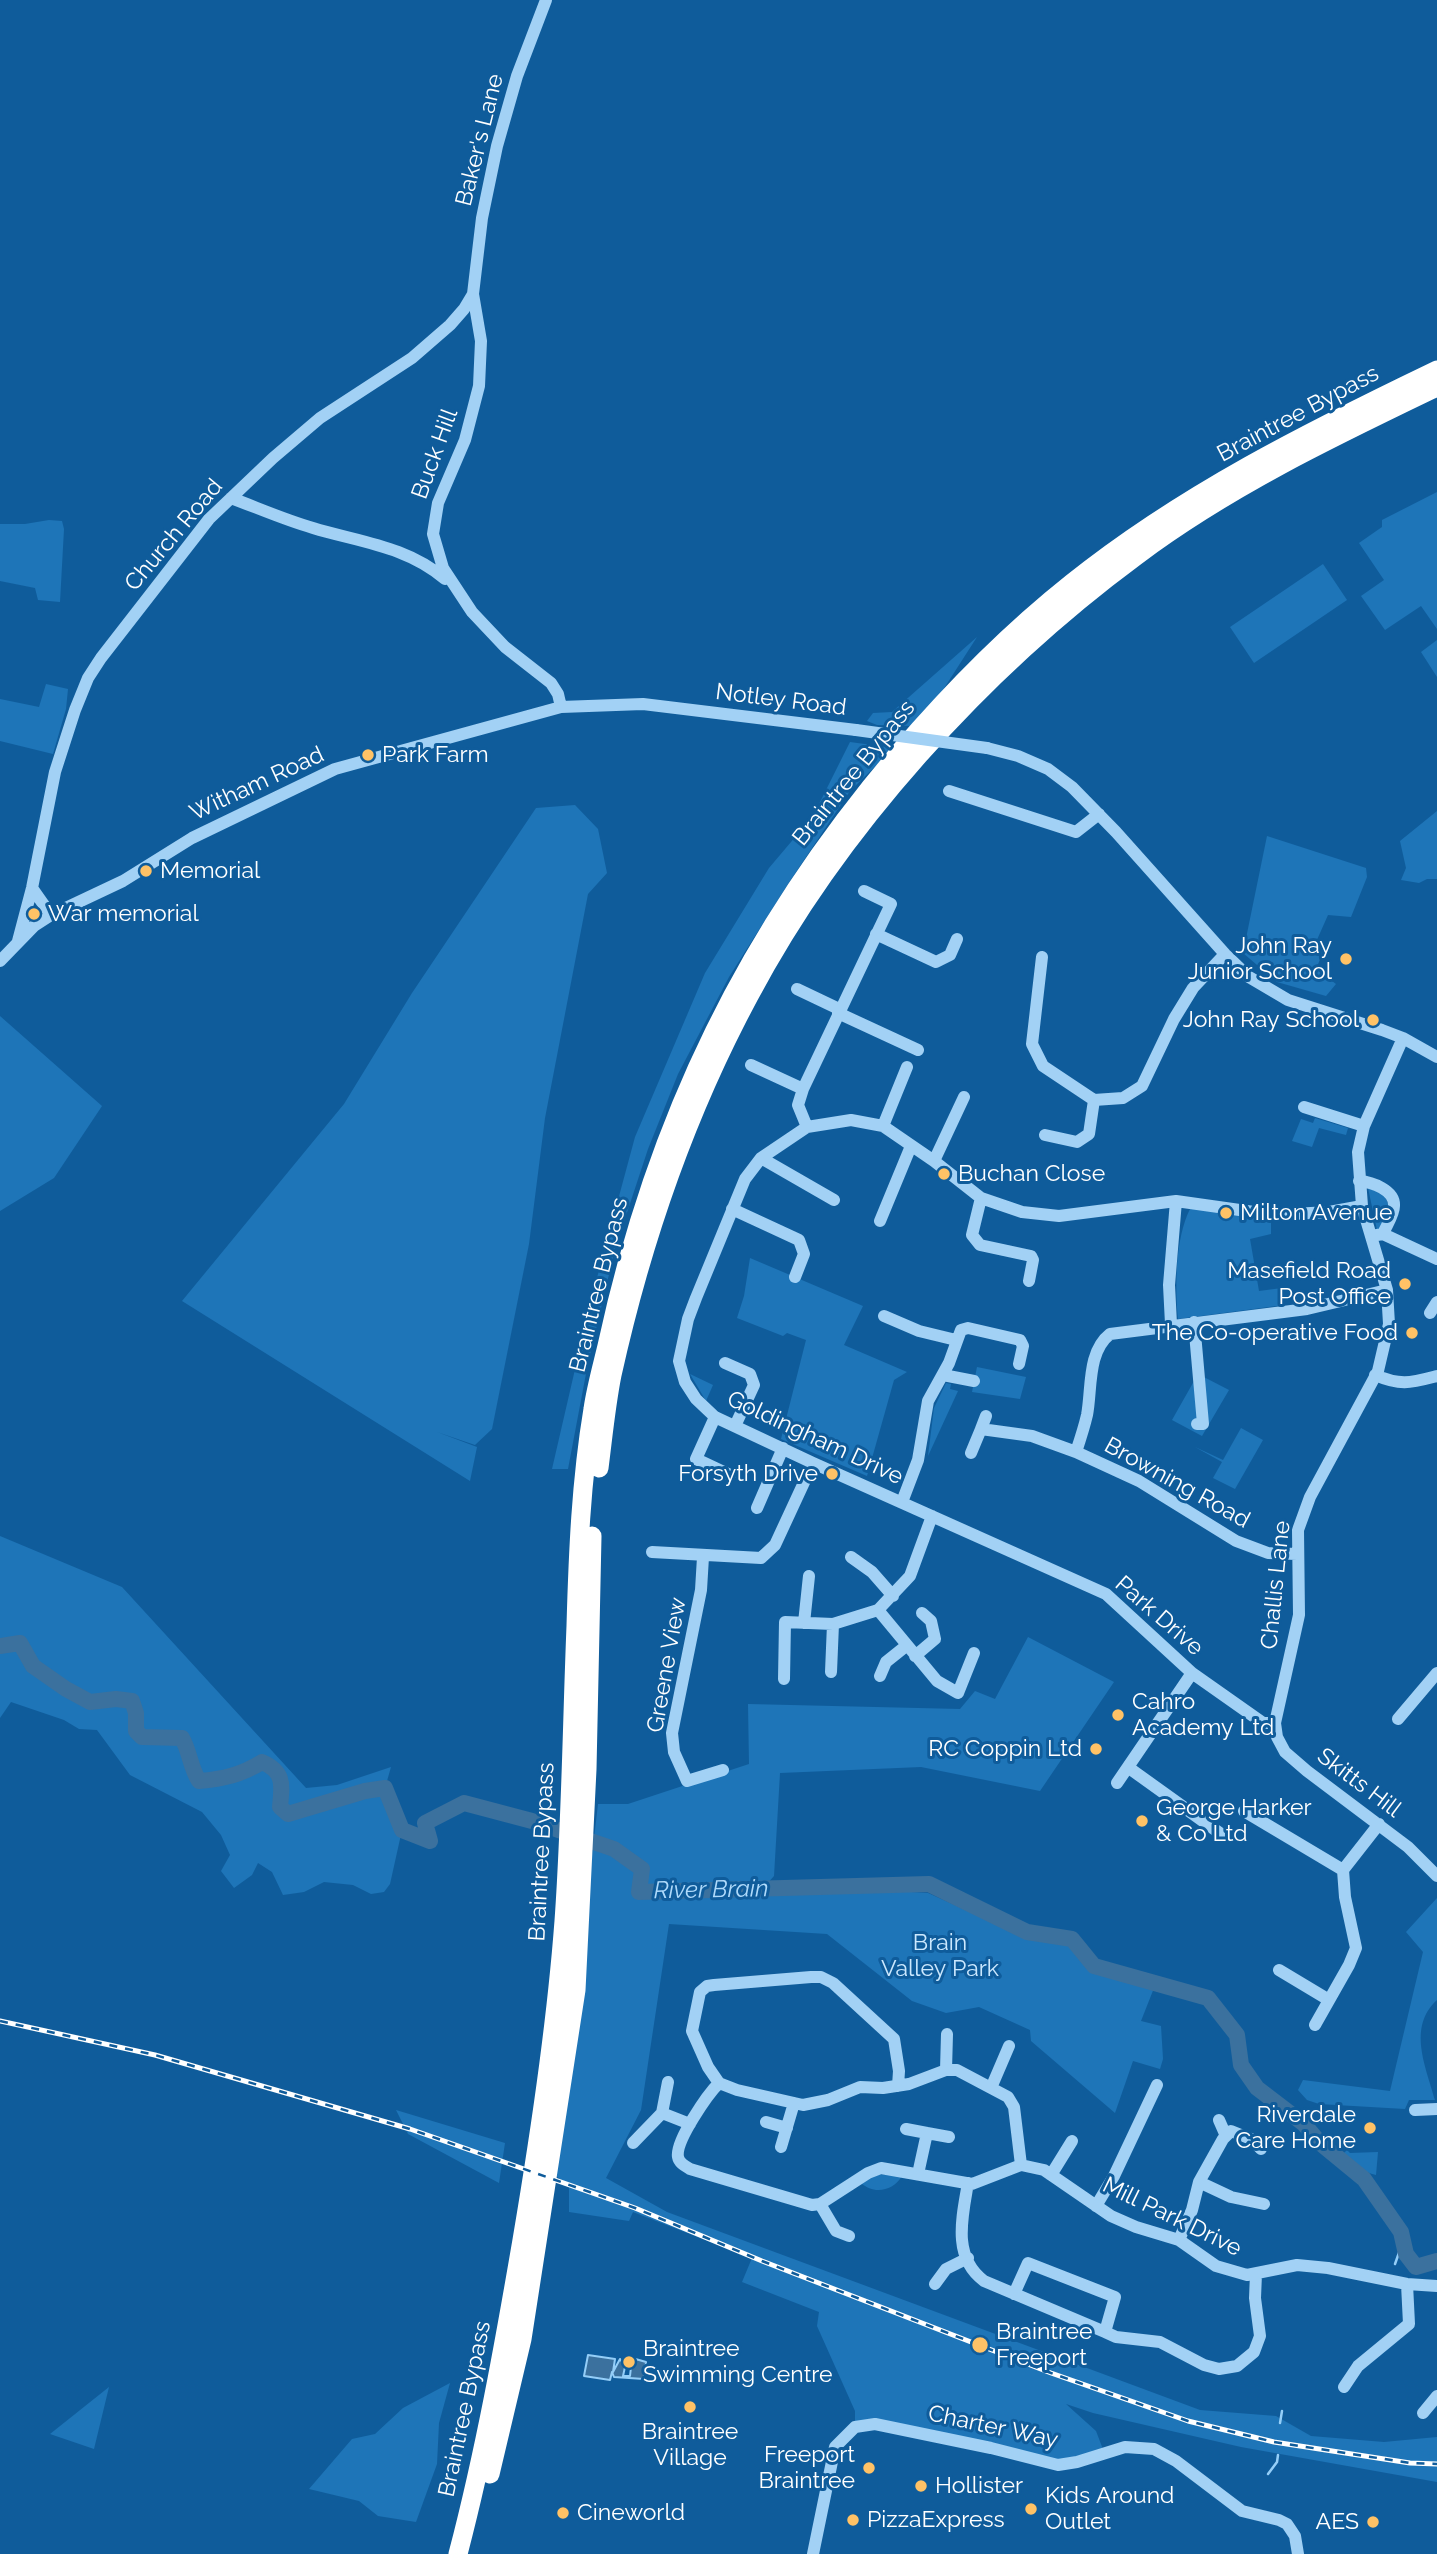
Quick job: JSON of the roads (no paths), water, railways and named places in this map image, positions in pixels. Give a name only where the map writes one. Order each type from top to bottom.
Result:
[{"type":"highway","name":"Braintree Bypass","points":[[578,1796],[579,1519],[593,1408],[621,1283],[658,1161],[709,1038],[742,975],[807,871],[864,795],[927,721],[992,654],[1072,583],[1162,518],[1238,471],[1306,433],[1437,370]]},
{"type":"highway","name":"Braintree Bypass","points":[[471,2554],[522,2339],[576,1990],[575,1862],[593,1508],[612,1377],[652,1226],[699,1098],[749,996],[778,945],[836,859],[891,789],[978,692],[1024,646],[1077,600],[1196,515],[1300,454],[1437,387]]},
{"type":"highway","name":"Braintree Bypass","points":[[458,2554],[507,2332],[544,2110],[575,1862]]},
{"type":"street","name":"Baker's Lane","points":[[473,293],[482,218],[497,146],[517,76],[546,0]]},
{"type":"street","name":"Church Road","points":[[18,941],[32,888],[55,772],[88,678],[115,638],[194,537],[231,498],[320,418],[412,358],[450,325],[473,293]]},
{"type":"street","name":"Buck Hill","points":[[473,293],[481,341],[479,386],[465,440],[434,519],[435,545],[452,584],[491,633],[551,683],[558,694],[561,708]]},
{"type":"street","points":[[231,498],[313,528],[408,554],[452,584]]},
{"type":"street","name":"Notley Road","points":[[561,708],[643,704],[987,748],[1018,756],[1048,769],[1072,787],[1249,977],[1288,1000],[1403,1038],[1437,1057]]},
{"type":"street","name":"Witham Road","points":[[0,961],[34,926],[51,915],[122,881],[192,838],[335,769],[561,708]]},
{"type":"street","points":[[949,791],[1076,832],[1099,814]]},
{"type":"street","points":[[32,888],[51,915]]},
{"type":"street","points":[[807,1127],[798,1105],[803,1089],[891,904],[864,891]]},
{"type":"street","points":[[876,934],[936,962],[950,955],[957,939]]},
{"type":"street","points":[[1042,957],[1032,992],[1032,1045],[1043,1066],[1094,1100],[1124,1098],[1142,1086],[1174,1019],[1193,988],[1225,954]]},
{"type":"street","points":[[797,989],[918,1050]]},
{"type":"street","name":"Challis Lane","points":[[1275,1723],[1299,1615],[1298,1530],[1310,1497],[1375,1375],[1390,1324],[1378,1235],[1362,1206],[1358,1152],[1364,1126],[1403,1038]]},
{"type":"street","points":[[751,1065],[803,1089]]},
{"type":"street","points":[[883,1126],[906,1067]]},
{"type":"street","points":[[934,1161],[964,1097]]},
{"type":"street","points":[[1045,1135],[1059,1135],[1077,1142],[1089,1134],[1094,1100]]},
{"type":"street","points":[[1304,1107],[1364,1126]]},
{"type":"street","name":"Goldingham Drive","points":[[932,1516],[715,1417],[696,1399],[685,1382],[679,1361],[688,1319],[745,1179],[761,1158],[807,1127],[851,1120],[883,1126],[981,1198]]},
{"type":"street","points":[[880,1221],[911,1146]]},
{"type":"street","points":[[761,1158],[834,1200]]},
{"type":"street","points":[[1359,1181],[1382,1188],[1392,1197],[1394,1207],[1378,1235],[1437,1259]]},
{"type":"street","points":[[1029,1281],[1033,1260],[1031,1256],[980,1245],[972,1235],[981,1198],[1022,1212],[1059,1216],[1176,1201],[1275,1215],[1329,1212],[1362,1206]]},
{"type":"street","points":[[1171,1324],[1169,1285],[1176,1201]]},
{"type":"street","points":[[732,1209],[799,1240],[804,1254],[795,1277]]},
{"type":"street","points":[[1076,1452],[1087,1415],[1100,1341],[1110,1334],[1171,1324],[1307,1309],[1387,1290]]},
{"type":"street","points":[[884,1316],[919,1331],[956,1340]]},
{"type":"street","points":[[1194,1322],[1203,1424],[1197,1424]]},
{"type":"street","points":[[902,1502],[918,1460],[928,1401],[943,1375],[961,1330],[968,1328],[1020,1340],[1023,1346],[1019,1364]]},
{"type":"street","points":[[725,1363],[750,1374],[754,1385],[735,1426]]},
{"type":"street","points":[[943,1375],[974,1381]]},
{"type":"street","points":[[1375,1375],[1394,1383],[1405,1384],[1437,1376]]},
{"type":"street","points":[[971,1453],[986,1416]]},
{"type":"street","points":[[715,1417],[696,1459],[730,1475]]},
{"type":"street","name":"Browning Road","points":[[981,1429],[1032,1436],[1076,1452],[1139,1481],[1236,1541],[1268,1553],[1297,1554]]},
{"type":"street","points":[[757,1507],[783,1448]]},
{"type":"street","points":[[652,1552],[703,1557],[761,1558],[775,1545],[813,1463]]},
{"type":"street","points":[[785,1679],[785,1622],[833,1624],[878,1610],[909,1576],[932,1516]]},
{"type":"street","name":"Park Drive","points":[[932,1516],[1107,1594],[1192,1673],[1263,1723],[1275,1723]]},
{"type":"street","name":"Greene View","points":[[703,1557],[701,1590],[672,1733],[674,1752],[687,1781],[723,1770]]},
{"type":"street","points":[[851,1557],[872,1572],[893,1596]]},
{"type":"street","points":[[804,1622],[808,1576]]},
{"type":"street","points":[[878,1610],[937,1681],[958,1693],[974,1653]]},
{"type":"street","points":[[880,1676],[886,1662],[936,1639],[930,1621],[922,1613]]},
{"type":"street","points":[[831,1672],[833,1624]]},
{"type":"street","points":[[1117,1783],[1192,1673]]},
{"type":"street","points":[[1398,1719],[1437,1673]]},
{"type":"street","name":"Skitts Hill","points":[[1275,1723],[1277,1737],[1285,1752],[1408,1847],[1437,1877]]},
{"type":"street","points":[[1129,1768],[1221,1834]]},
{"type":"street","points":[[1244,1811],[1343,1870]]},
{"type":"street","points":[[1315,2025],[1356,1948],[1345,1897],[1343,1870],[1379,1824]]},
{"type":"street","points":[[1279,1970],[1329,2000]]},
{"type":"street","points":[[719,2082],[705,2097],[690,2124],[677,2157],[681,2163],[690,2169],[812,2205],[820,2204],[875,2169],[972,2184],[1021,2165],[1014,2107],[1009,2097],[957,2070],[946,2070],[898,2086],[860,2087],[803,2105],[737,2090],[719,2082],[708,2067],[692,2031],[700,1992],[714,1984],[821,1977],[833,1983],[894,2039],[899,2071],[898,2086]]},
{"type":"street","points":[[946,2070],[947,2034]]},
{"type":"street","points":[[991,2088],[1009,2046]]},
{"type":"street","points":[[632,2143],[662,2113],[668,2082]]},
{"type":"street","points":[[1096,2206],[1114,2176],[1157,2085]]},
{"type":"street","points":[[781,2147],[794,2103]]},
{"type":"street","points":[[1415,2110],[1437,2109]]},
{"type":"street","points":[[662,2113],[690,2124]]},
{"type":"street","points":[[1219,2120],[1226,2136]]},
{"type":"street","points":[[766,2122],[787,2128]]},
{"type":"street","points":[[906,2129],[949,2137]]},
{"type":"street","points":[[1179,2240],[1192,2210],[1199,2182],[1226,2136],[1231,2131],[1241,2133],[1261,2149]]},
{"type":"street","points":[[918,2174],[927,2133]]},
{"type":"street","points":[[1051,2175],[1072,2141]]},
{"type":"street","name":"Mill Park Drive","points":[[1021,2165],[1044,2170],[1111,2216],[1179,2240],[1216,2266],[1247,2275],[1297,2265],[1328,2268],[1407,2284],[1437,2286]]},
{"type":"street","points":[[1199,2182],[1231,2197],[1264,2204]]},
{"type":"street","points":[[968,2183],[960,2242],[975,2274],[1014,2294],[1116,2337],[1160,2342],[1219,2369],[1237,2366],[1254,2352],[1260,2336],[1255,2298],[1256,2274]]},
{"type":"street","points":[[820,2204],[836,2231],[849,2236]]},
{"type":"street","points":[[935,2284],[946,2269],[968,2258]]},
{"type":"street","points":[[1014,2294],[1028,2263],[1115,2297],[1105,2332]]},
{"type":"street","points":[[1344,2386],[1358,2366],[1409,2324],[1407,2284]]},
{"type":"street","points":[[1423,2413],[1437,2396]]},
{"type":"street","name":"Charter Way","points":[[813,2554],[835,2447],[855,2427],[875,2424],[1058,2465],[1077,2462],[1125,2446],[1154,2449],[1176,2461],[1242,2511],[1287,2524],[1295,2536],[1298,2554]]},
{"type":"waterway","name":"River Brain","points":[[0,1646],[20,1643],[33,1666],[90,1702],[116,1699],[132,1701],[136,1713],[136,1731],[142,1737],[182,1738],[199,1781],[232,1776],[262,1762],[269,1766],[275,1770],[280,1780],[280,1807],[288,1814],[365,1791],[385,1788],[402,1830],[430,1841],[425,1823],[464,1803],[532,1821],[614,1849],[642,1869],[639,1892],[929,1884],[1027,1932],[1072,1939],[1094,1966],[1208,1998],[1237,2035],[1241,2065],[1257,2088],[1304,2124],[1319,2142],[1364,2179],[1401,2232],[1406,2254],[1416,2267],[1437,2261]]},
{"type":"waterway","points":[[1395,2264],[1401,2247],[1401,2232]]},
{"type":"waterway","points":[[1280,2423],[1282,2411]]},
{"type":"waterway","points":[[1268,2474],[1277,2462],[1278,2455]]},
{"type":"railway","points":[[0,2021],[155,2055],[410,2129],[635,2208],[762,2261],[1051,2373],[1188,2421],[1274,2442],[1410,2463],[1437,2464]]},
{"type":"place","name":"Park Farm","points":[[368,755]]},
{"type":"place","name":"Memorial","points":[[146,871]]},
{"type":"place","name":"War memorial","points":[[34,914]]},
{"type":"place","name":"John Ray Junior School","points":[[1346,959]]},
{"type":"place","name":"John Ray School","points":[[1373,1020]]},
{"type":"place","name":"Buchan Close","points":[[944,1174]]},
{"type":"place","name":"Milton Avenue","points":[[1226,1213]]},
{"type":"place","name":"Masefield Road Post Office","points":[[1405,1284]]},
{"type":"place","name":"The Co-operative Food","points":[[1412,1333]]},
{"type":"place","name":"Forsyth Drive","points":[[832,1474]]},
{"type":"place","name":"Cahro Academy Ltd","points":[[1118,1715]]},
{"type":"place","name":"RC Coppin Ltd","points":[[1096,1749]]},
{"type":"place","name":"George Harker & Co Ltd","points":[[1142,1821]]},
{"type":"place","name":"Riverdale Care Home","points":[[1370,2128]]},
{"type":"place","name":"Braintree Freeport","points":[[980,2345]]},
{"type":"place","name":"Braintree Swimming Centre","points":[[629,2362]]},
{"type":"place","name":"Braintree Village","points":[[690,2407]]},
{"type":"place","name":"Freeport Braintree","points":[[869,2468]]},
{"type":"place","name":"Hollister","points":[[921,2486]]},
{"type":"place","name":"Kids Around Outlet","points":[[1031,2509]]},
{"type":"place","name":"Cineworld","points":[[563,2513]]},
{"type":"place","name":"PizzaExpress","points":[[853,2520]]},
{"type":"place","name":"AES","points":[[1373,2522]]},
{"type":"park label","name":"Brain Valley Park","points":[[940,1956]]}]
